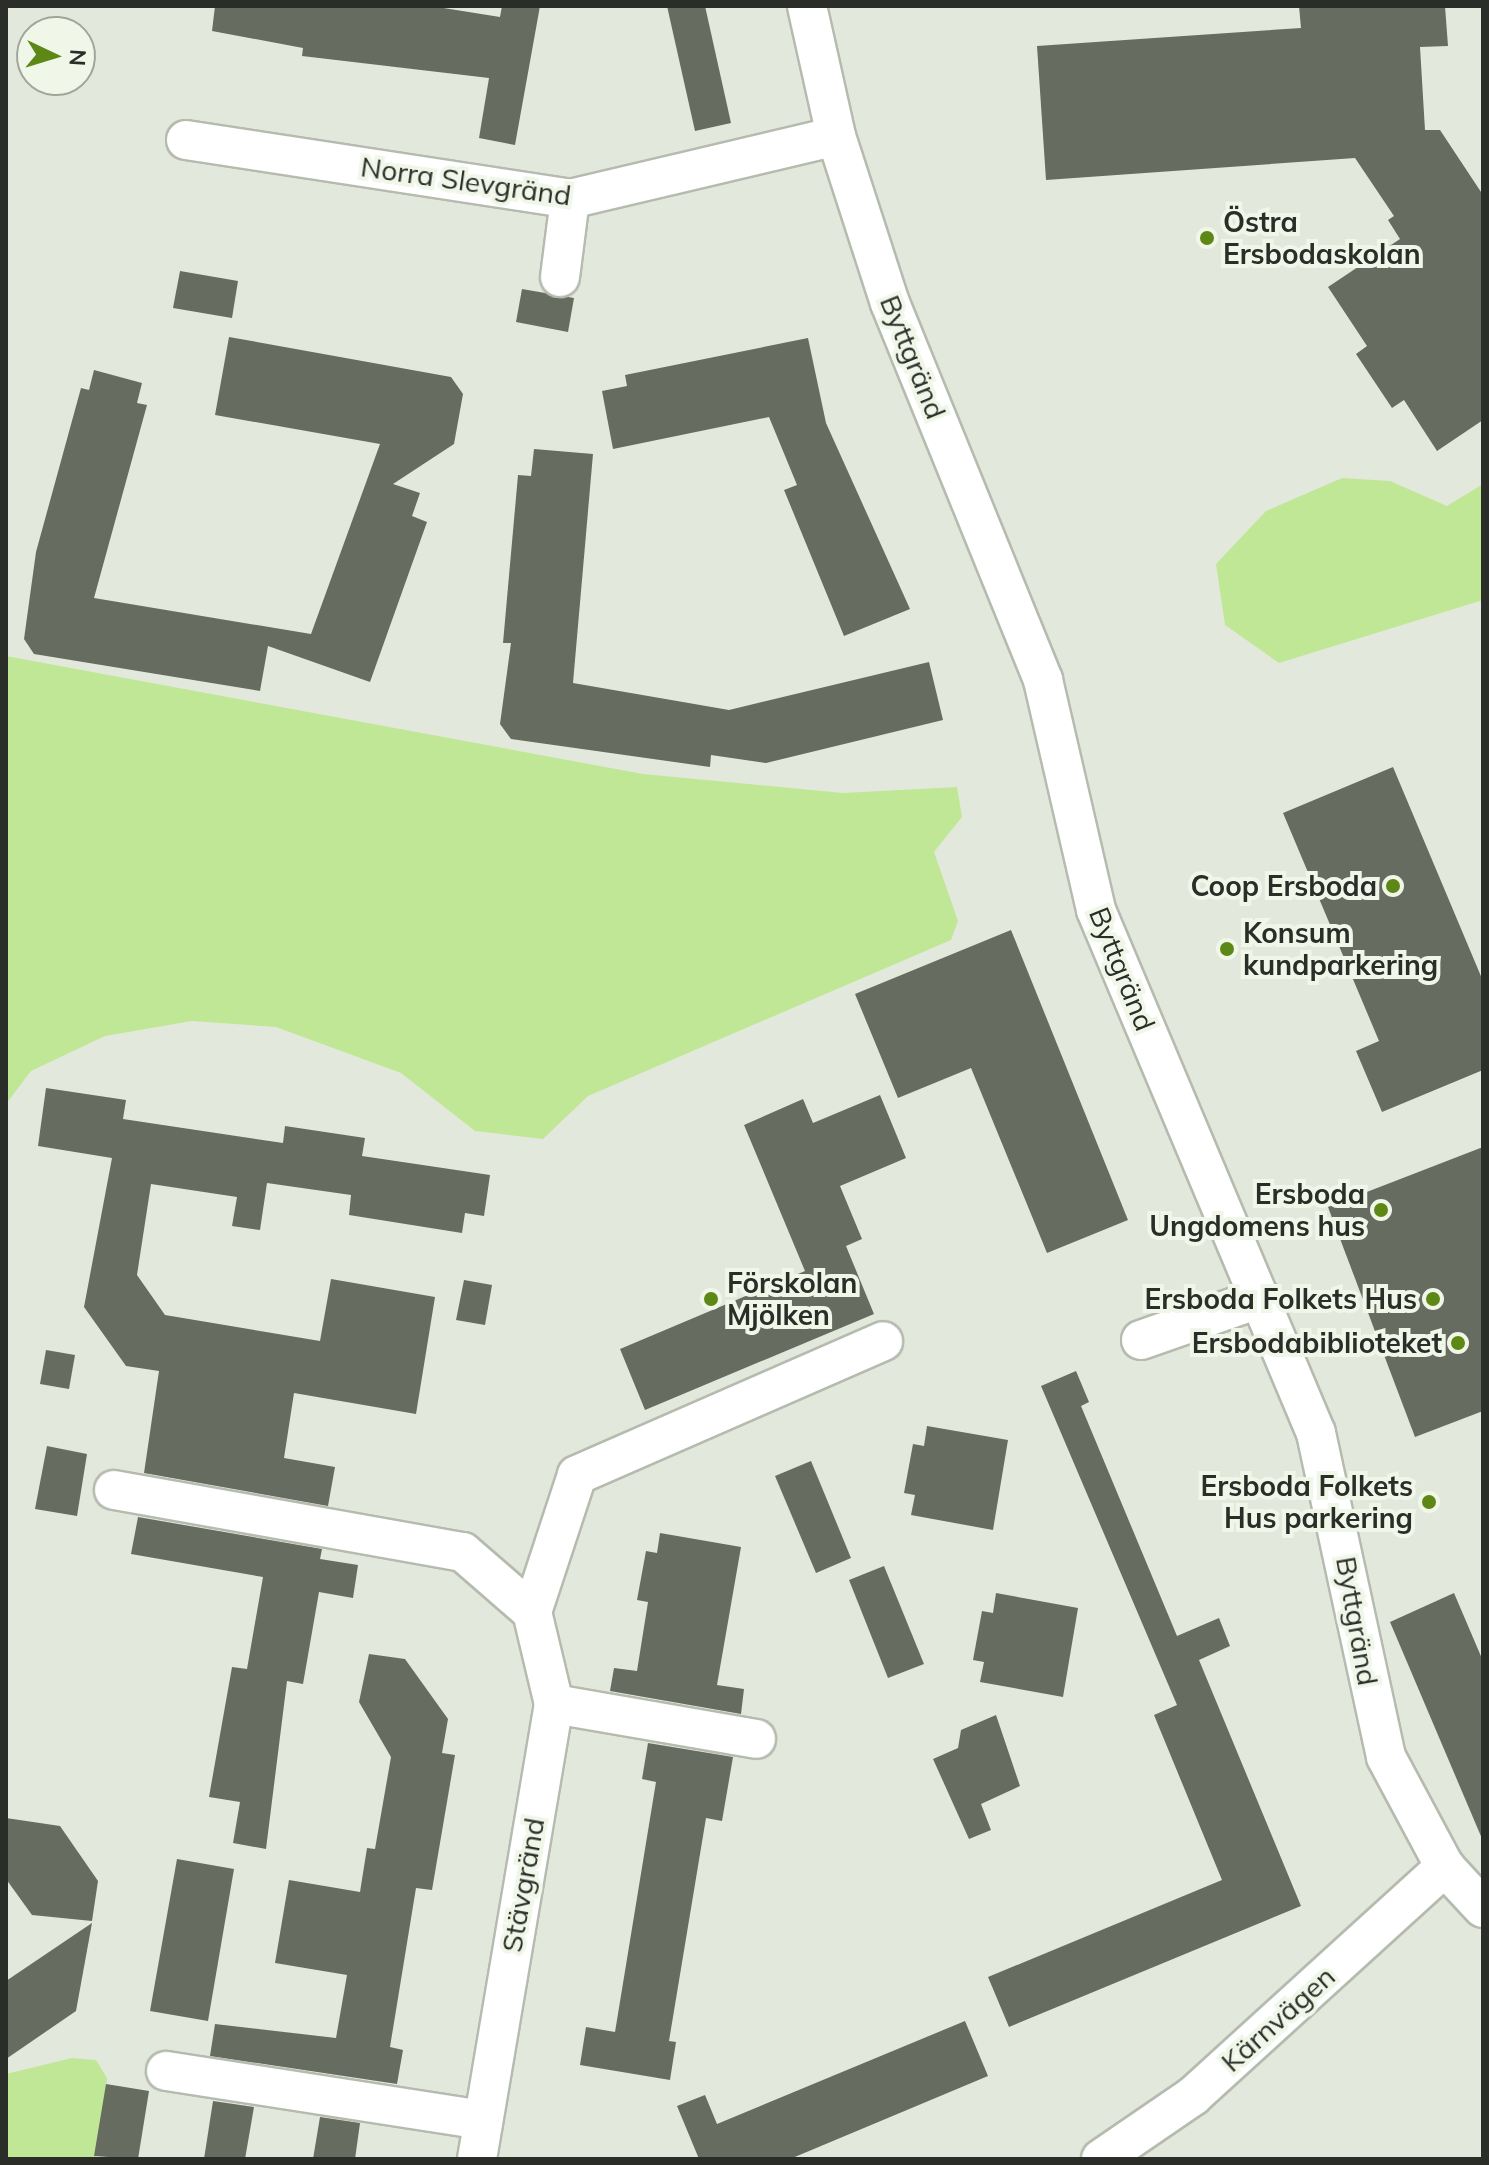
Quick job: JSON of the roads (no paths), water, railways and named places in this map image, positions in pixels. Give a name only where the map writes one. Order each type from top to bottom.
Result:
[{"type":"street","name":"Byttgränd","points":[[807,6],[836,136],[890,303],[1043,680],[1096,910],[1316,1433],[1386,1757],[1445,1867],[1483,1908]]},
{"type":"street","name":"Norra Slevgränd","points":[[186,140],[570,199],[836,136]]},
{"type":"street","points":[[560,277],[570,199]]},
{"type":"street","points":[[1141,1340],[1261,1298]]},
{"type":"street","points":[[114,1490],[463,1552],[532,1612],[577,1475],[883,1341]]},
{"type":"street","name":"Stävgränd","points":[[477,2159],[554,1704],[532,1612]]},
{"type":"street","points":[[554,1704],[756,1739]]},
{"type":"street","name":"Kärnvägen","points":[[1101,2159],[1193,2096],[1445,1867]]},
{"type":"street","points":[[166,2071],[483,2120]]},
{"type":"place","name":"Östra Ersbodaskolan","points":[[1207,238]]},
{"type":"place","name":"Coop Ersboda","points":[[1393,886]]},
{"type":"place","name":"Konsum kundparkering","points":[[1227,949]]},
{"type":"place","name":"Ersboda Ungdomens hus","points":[[1381,1210]]},
{"type":"place","name":"Förskolan Mjölken","points":[[711,1299]]},
{"type":"place","name":"Ersboda Folkets Hus","points":[[1433,1299]]},
{"type":"place","name":"Ersbodabiblioteket","points":[[1458,1343]]},
{"type":"place","name":"Ersboda Folkets Hus parkering","points":[[1429,1502]]}]
